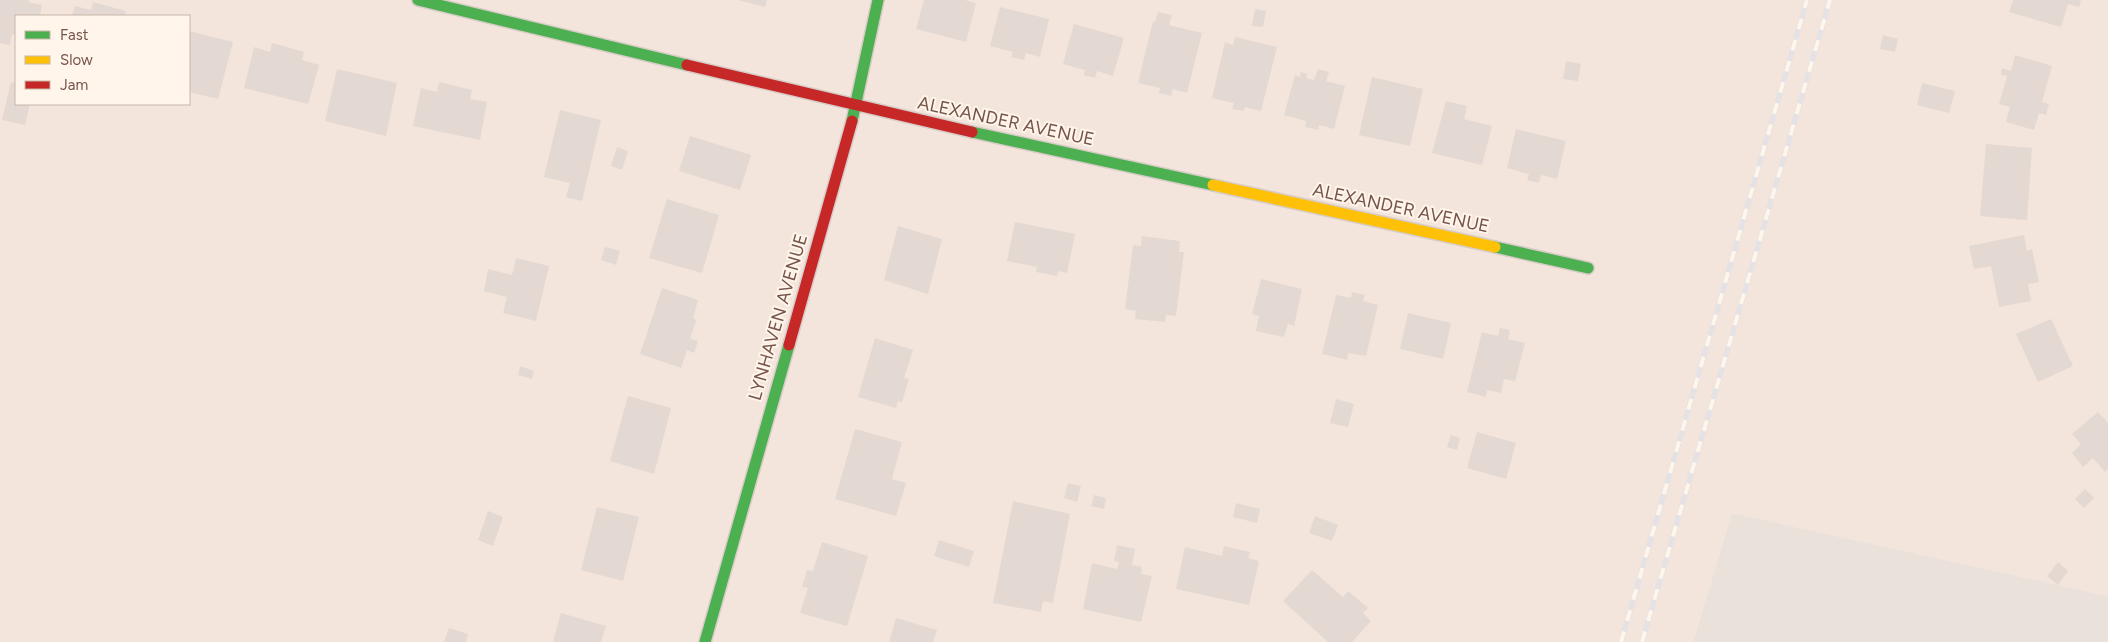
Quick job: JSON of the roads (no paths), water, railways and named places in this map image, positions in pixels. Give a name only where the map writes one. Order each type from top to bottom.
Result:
[{"type":"street","name":"ALEXANDER AVENUE","points":[[418,0],[856,106],[1588,268]]},
{"type":"street","name":"LYNHAVEN AVENUE","points":[[705,642],[856,106],[878,0]]},
{"type":"railway","points":[[1621,642],[1807,0]]},
{"type":"railway","points":[[1642,642],[1830,0]]}]
